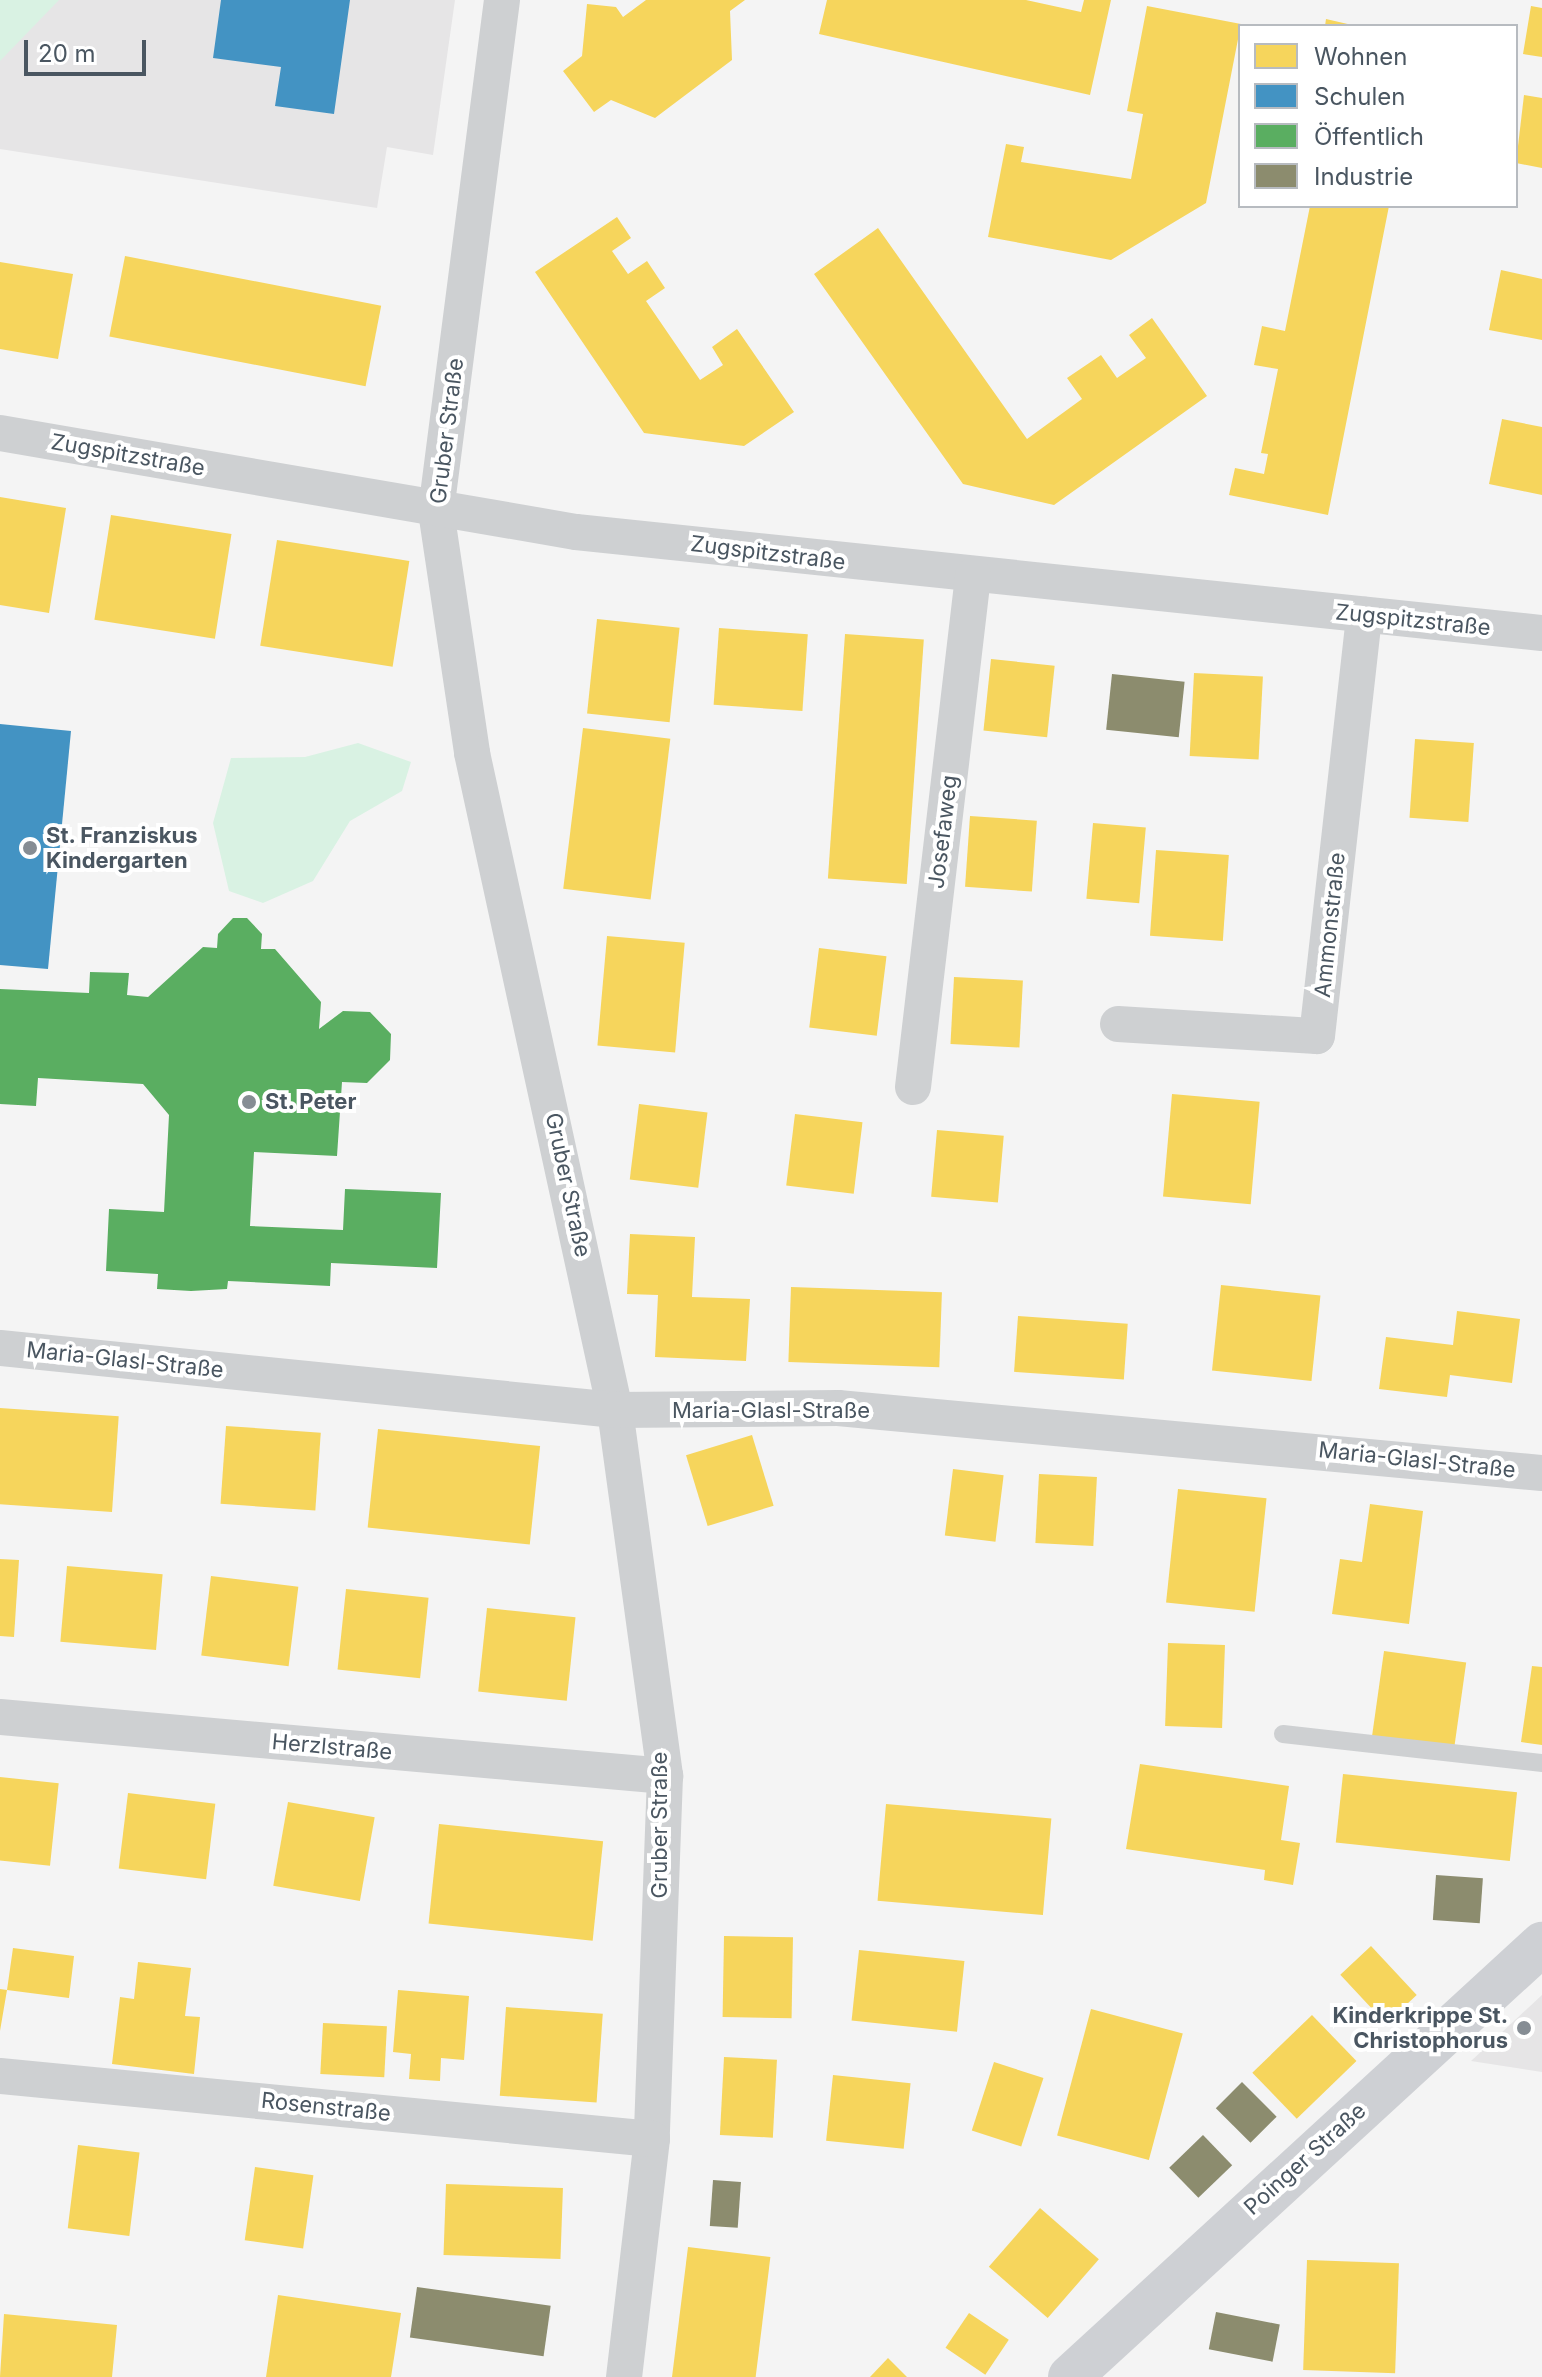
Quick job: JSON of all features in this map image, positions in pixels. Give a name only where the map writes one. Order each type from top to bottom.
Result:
[{"type":"street","name":"Gruber Straße","points":[[502,0],[436,511],[472,753],[615,1410],[665,1776],[652,2139],[624,2377]]},
{"type":"street","name":"Zugspitzstraße","points":[[0,433],[436,511],[973,576],[1542,633]]},
{"type":"street","name":"Josefaweg","points":[[913,1087],[973,576]]},
{"type":"street","name":"Ammonstraße","points":[[1118,1024],[1317,1036],[1364,615]]},
{"type":"street","name":"Maria-Glasl-Straße","points":[[0,1348],[615,1410],[838,1408],[1542,1473]]},
{"type":"street","name":"Herzlstraße","points":[[0,1717],[665,1776]]},
{"type":"street","name":"Poinger Straße","points":[[1070,2377],[1542,1944]]},
{"type":"street","name":"Rosenstraße","points":[[0,2076],[652,2139]]},
{"type":"lane","points":[[1283,1734],[1542,1763]]},
{"type":"shaded area","points":[[0,0],[455,0],[433,155],[387,147],[377,208],[0,149]]},
{"type":"shaded area","name":"Kinderkrippe St. Christophorus","points":[[1542,1995],[1542,2072],[1471,2061]]},
{"type":"green space","points":[[0,0],[59,0],[0,61]]},
{"type":"green space","points":[[358,743],[411,762],[402,791],[350,821],[313,881],[263,903],[229,891],[213,823],[231,758],[305,757]]},
{"type":"building: Wohnen","points":[[646,0],[745,0],[730,11],[732,60],[655,118],[611,100],[594,112],[563,71],[582,56],[587,4],[616,7],[623,17]]},
{"type":"building: Wohnen","points":[[827,0],[1026,0],[1081,12],[1084,0],[1111,0],[1090,95],[819,34]]},
{"type":"building: Wohnen","points":[[1147,6],[1241,24],[1238,24],[1238,39],[1206,203],[1111,260],[988,237],[1006,144],[1024,147],[1021,162],[1131,179],[1143,114],[1127,111]]},
{"type":"building: Wohnen","points":[[1531,6],[1542,8],[1542,57],[1523,54]]},
{"type":"building: Wohnen","points":[[1326,19],[1348,24],[1325,24]]},
{"type":"building: Wohnen","points":[[1524,95],[1542,98],[1542,168],[1518,163]]},
{"type":"building: Wohnen","points":[[1310,208],[1389,208],[1328,515],[1229,495],[1235,468],[1264,474],[1268,454],[1261,453],[1278,369],[1254,365],[1262,326],[1285,331]]},
{"type":"building: Wohnen","points":[[617,217],[631,238],[612,251],[628,274],[647,261],[665,288],[646,301],[700,380],[723,365],[712,347],[737,329],[794,412],[744,446],[644,433],[535,272]]},
{"type":"building: Wohnen","points":[[878,228],[1027,439],[1082,399],[1067,378],[1101,355],[1117,378],[1146,358],[1129,335],[1152,318],[1207,396],[1054,505],[963,484],[814,274]]},
{"type":"building: Wohnen","points":[[125,256],[381,306],[366,386],[109,336]]},
{"type":"building: Wohnen","points":[[0,262],[73,274],[58,359],[0,349]]},
{"type":"building: Wohnen","points":[[1501,270],[1542,279],[1542,340],[1489,330]]},
{"type":"building: Wohnen","points":[[1502,419],[1542,427],[1542,495],[1489,484]]},
{"type":"building: Wohnen","points":[[0,497],[66,508],[49,613],[0,605]]},
{"type":"building: Wohnen","points":[[111,515],[231,534],[215,639],[94,620]]},
{"type":"building: Wohnen","points":[[277,540],[409,561],[393,667],[260,646]]},
{"type":"building: Wohnen","points":[[597,619],[680,628],[670,722],[587,713]]},
{"type":"building: Wohnen","points":[[719,628],[808,634],[802,711],[714,705]]},
{"type":"building: Wohnen","points":[[845,634],[924,640],[907,884],[828,878]]},
{"type":"building: Wohnen","points":[[991,659],[1055,666],[1047,737],[983,731]]},
{"type":"building: Wohnen","points":[[1194,673],[1263,677],[1259,759],[1190,756]]},
{"type":"building: Wohnen","points":[[583,728],[670,739],[651,900],[563,889]]},
{"type":"building: Wohnen","points":[[1415,739],[1474,743],[1468,822],[1409,818]]},
{"type":"building: Wohnen","points":[[970,816],[1037,821],[1032,892],[965,887]]},
{"type":"building: Wohnen","points":[[1093,823],[1146,828],[1139,903],[1086,899]]},
{"type":"building: Wohnen","points":[[1156,850],[1229,855],[1223,941],[1150,936]]},
{"type":"building: Wohnen","points":[[607,936],[685,943],[675,1052],[597,1046]]},
{"type":"building: Wohnen","points":[[819,948],[886,956],[877,1036],[809,1027]]},
{"type":"building: Wohnen","points":[[954,977],[1023,981],[1019,1048],[950,1044]]},
{"type":"building: Wohnen","points":[[1172,1094],[1260,1102],[1251,1204],[1163,1197]]},
{"type":"building: Wohnen","points":[[639,1104],[707,1112],[698,1188],[630,1179]]},
{"type":"building: Wohnen","points":[[795,1114],[862,1122],[854,1194],[786,1185]]},
{"type":"building: Wohnen","points":[[937,1130],[1004,1136],[998,1203],[931,1197]]},
{"type":"building: Wohnen","points":[[630,1234],[695,1237],[692,1297],[750,1299],[746,1361],[655,1357],[658,1295],[627,1294]]},
{"type":"building: Wohnen","points":[[1221,1285],[1320,1295],[1311,1381],[1212,1371]]},
{"type":"building: Wohnen","points":[[791,1287],[942,1292],[939,1367],[788,1362]]},
{"type":"building: Wohnen","points":[[1457,1311],[1520,1319],[1512,1383],[1450,1375],[1447,1397],[1379,1389],[1386,1337],[1453,1345]]},
{"type":"building: Wohnen","points":[[1018,1316],[1128,1324],[1124,1380],[1014,1372]]},
{"type":"building: Wohnen","points":[[0,1408],[119,1416],[112,1512],[0,1504]]},
{"type":"building: Wohnen","points":[[226,1426],[321,1433],[315,1510],[221,1504]]},
{"type":"building: Wohnen","points":[[378,1429],[540,1446],[530,1544],[368,1527]]},
{"type":"building: Wohnen","points":[[752,1435],[774,1506],[708,1526],[686,1455]]},
{"type":"building: Wohnen","points":[[953,1469],[1004,1475],[995,1542],[945,1536]]},
{"type":"building: Wohnen","points":[[1039,1474],[1097,1477],[1093,1546],[1035,1543]]},
{"type":"building: Wohnen","points":[[1178,1489],[1267,1498],[1255,1612],[1166,1602]]},
{"type":"building: Wohnen","points":[[1370,1504],[1423,1511],[1409,1624],[1332,1614],[1340,1559],[1362,1562]]},
{"type":"building: Wohnen","points":[[0,1559],[19,1560],[14,1637],[0,1636]]},
{"type":"building: Wohnen","points":[[67,1566],[163,1574],[156,1650],[60,1642]]},
{"type":"building: Wohnen","points":[[211,1576],[298,1587],[289,1666],[201,1655]]},
{"type":"building: Wohnen","points":[[346,1589],[429,1598],[420,1678],[338,1670]]},
{"type":"building: Wohnen","points":[[487,1608],[576,1617],[567,1701],[478,1692]]},
{"type":"building: Wohnen","points":[[1168,1643],[1225,1645],[1222,1728],[1165,1726]]},
{"type":"building: Wohnen","points":[[1384,1651],[1466,1663],[1454,1748],[1372,1736]]},
{"type":"building: Wohnen","points":[[1532,1666],[1542,1667],[1542,1745],[1521,1742]]},
{"type":"building: Wohnen","points":[[1140,1764],[1289,1786],[1281,1840],[1300,1843],[1293,1885],[1264,1880],[1265,1870],[1126,1849]]},
{"type":"building: Wohnen","points":[[1343,1774],[1517,1792],[1510,1861],[1336,1843]]},
{"type":"building: Wohnen","points":[[0,1777],[59,1783],[50,1866],[0,1860]]},
{"type":"building: Wohnen","points":[[128,1793],[215,1804],[206,1879],[119,1868]]},
{"type":"building: Wohnen","points":[[288,1802],[375,1817],[360,1901],[273,1886]]},
{"type":"building: Wohnen","points":[[886,1804],[1051,1818],[1043,1915],[878,1901]]},
{"type":"building: Wohnen","points":[[439,1824],[603,1841],[593,1941],[429,1923]]},
{"type":"building: Wohnen","points":[[724,1936],[793,1937],[792,2018],[723,2017]]},
{"type":"building: Wohnen","points":[[1371,1946],[1417,1995],[1386,2024],[1340,1975]]},
{"type":"building: Wohnen","points":[[13,1948],[74,1956],[69,1998],[7,1990]]},
{"type":"building: Wohnen","points":[[859,1950],[964,1961],[957,2032],[852,2021]]},
{"type":"building: Wohnen","points":[[138,1962],[191,1968],[185,2016],[200,2017],[194,2074],[112,2064],[120,1997],[134,1999]]},
{"type":"building: Wohnen","points":[[0,1989],[7,1990],[0,2031]]},
{"type":"building: Wohnen","points":[[398,1990],[469,1996],[464,2060],[441,2058],[440,2081],[409,2079],[411,2054],[393,2052]]},
{"type":"building: Wohnen","points":[[506,2007],[603,2014],[597,2103],[500,2096]]},
{"type":"building: Wohnen","points":[[1091,2009],[1183,2034],[1149,2160],[1057,2136]]},
{"type":"building: Wohnen","points":[[1312,2015],[1356,2061],[1297,2119],[1252,2073]]},
{"type":"building: Wohnen","points":[[323,2023],[387,2026],[384,2077],[320,2074]]},
{"type":"building: Wohnen","points":[[724,2057],[777,2060],[773,2138],[720,2135]]},
{"type":"building: Wohnen","points":[[994,2062],[1043,2078],[1021,2147],[972,2130]]},
{"type":"building: Wohnen","points":[[833,2075],[911,2083],[904,2149],[826,2141]]},
{"type":"building: Wohnen","points":[[78,2145],[140,2153],[129,2236],[68,2228]]},
{"type":"building: Wohnen","points":[[255,2167],[313,2175],[303,2248],[245,2240]]},
{"type":"building: Wohnen","points":[[446,2184],[563,2188],[560,2259],[444,2255]]},
{"type":"building: Wohnen","points":[[1040,2208],[1099,2259],[1048,2318],[989,2267]]},
{"type":"building: Wohnen","points":[[688,2247],[770,2257],[756,2377],[672,2377]]},
{"type":"building: Wohnen","points":[[1307,2260],[1399,2263],[1395,2373],[1303,2370]]},
{"type":"building: Wohnen","points":[[278,2295],[401,2313],[391,2377],[266,2377]]},
{"type":"building: Wohnen","points":[[969,2313],[1009,2340],[985,2375],[946,2348]]},
{"type":"building: Wohnen","points":[[4,2314],[117,2325],[112,2377],[0,2377]]},
{"type":"building: Wohnen","points":[[888,2358],[907,2377],[870,2377]]},
{"type":"building: Schulen","points":[[221,0],[350,0],[334,114],[275,106],[281,67],[213,58]]},
{"type":"building: Schulen","name":"St. Franziskus Kindergarten","points":[[0,724],[71,731],[48,969],[0,965]]},
{"type":"building: Öffentlich","name":"St. Peter","points":[[233,918],[247,918],[262,934],[261,949],[275,949],[321,1002],[319,1029],[343,1011],[370,1012],[391,1034],[390,1060],[367,1083],[342,1082],[337,1156],[254,1152],[250,1226],[343,1230],[345,1189],[441,1193],[437,1268],[331,1263],[330,1286],[228,1281],[227,1289],[191,1291],[157,1289],[158,1274],[106,1271],[109,1209],[164,1212],[169,1115],[143,1084],[38,1078],[36,1106],[0,1104],[0,989],[89,993],[90,972],[129,973],[127,995],[148,997],[203,947],[217,948],[218,934]]},
{"type":"building: Industrie","points":[[1112,674],[1185,682],[1179,737],[1106,730]]},
{"type":"building: Industrie","points":[[1436,1875],[1483,1878],[1480,1923],[1433,1920]]},
{"type":"building: Industrie","points":[[1242,2082],[1277,2117],[1250,2143],[1216,2108]]},
{"type":"building: Industrie","points":[[1203,2135],[1232,2165],[1198,2198],[1169,2168]]},
{"type":"building: Industrie","points":[[713,2180],[741,2182],[738,2228],[710,2226]]},
{"type":"building: Industrie","points":[[417,2287],[551,2306],[544,2356],[410,2338]]},
{"type":"building: Industrie","points":[[1216,2312],[1280,2324],[1273,2362],[1209,2349]]},
{"type":"place","name":"St. Franziskus Kindergarten","points":[[30,848]]},
{"type":"place","name":"St. Peter","points":[[249,1102]]},
{"type":"place","name":"Kinderkrippe St. Christophorus","points":[[1524,2028]]}]
